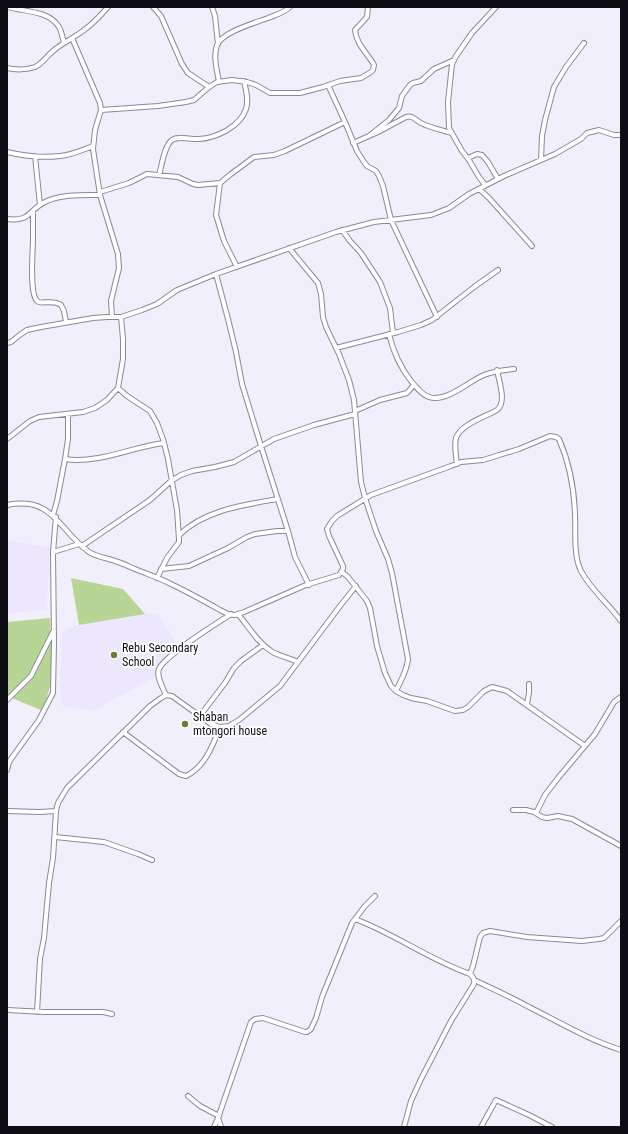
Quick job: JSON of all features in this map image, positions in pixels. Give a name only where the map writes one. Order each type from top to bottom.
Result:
[{"type":"street","points":[[8,7],[50,18],[59,27],[64,42]]},
{"type":"street","points":[[7,68],[20,69],[33,67],[42,63],[64,42],[84,30],[108,7]]},
{"type":"street","points":[[153,7],[161,16],[182,64],[188,72],[209,87]]},
{"type":"street","points":[[212,7],[215,16],[218,44]]},
{"type":"street","points":[[219,82],[215,56],[219,41],[225,36],[284,12],[290,7]]},
{"type":"street","points":[[485,186],[462,151],[448,124],[448,102],[452,64],[454,60],[472,33],[496,7]]},
{"type":"street","points":[[101,110],[158,106],[186,102],[194,100],[209,87],[219,82],[232,80],[244,81],[256,85],[270,93],[280,94],[300,93],[340,81],[361,78],[373,70],[374,65],[355,35],[355,30],[367,17],[368,8]]},
{"type":"street","points":[[72,38],[100,103],[101,110],[95,130],[93,146],[100,194],[118,254],[119,268],[111,301],[112,317]]},
{"type":"street","points":[[541,160],[542,136],[554,87],[566,67],[584,43]]},
{"type":"street","points":[[369,136],[388,120],[399,108],[402,96],[410,85],[422,81],[434,69],[454,60]]},
{"type":"street","points":[[159,175],[166,148],[172,140],[177,138],[198,140],[212,138],[225,132],[234,125],[243,115],[246,108],[247,97],[244,81]]},
{"type":"street","points":[[328,85],[357,151],[364,162],[376,172],[383,186],[391,220],[437,317]]},
{"type":"street","points":[[353,143],[410,116],[421,123],[452,133]]},
{"type":"street","points":[[237,267],[224,241],[216,215],[220,184],[230,174],[254,157],[274,155],[285,152],[345,122]]},
{"type":"street","points":[[7,343],[11,342],[27,330],[93,318],[121,317],[157,304],[177,290],[216,274],[342,230],[374,222],[431,215],[449,208],[479,189],[520,168],[569,147],[587,133],[599,130],[614,135],[621,135]]},
{"type":"street","points":[[7,152],[20,155],[60,156],[75,153],[93,146]]},
{"type":"street","points":[[468,158],[477,154],[482,155],[498,179]]},
{"type":"street","points":[[35,156],[40,205]]},
{"type":"street","points":[[7,219],[15,220],[24,218],[45,201],[77,195],[100,194],[129,183],[147,174],[178,176],[192,184],[198,185],[220,184]]},
{"type":"street","points":[[479,189],[532,246]]},
{"type":"street","points":[[33,211],[32,278],[35,297],[36,300],[41,303],[53,302],[61,305],[66,322]]},
{"type":"street","points":[[342,230],[350,242],[361,253],[380,282],[390,308],[391,334],[396,356],[414,385],[427,397],[436,399],[454,392],[484,375],[497,370],[514,369]]},
{"type":"street","points":[[289,248],[318,283],[326,327],[349,380],[354,400],[360,476],[365,498],[392,573],[408,659],[408,665],[396,691]]},
{"type":"street","points":[[336,348],[391,334],[432,320],[498,270]]},
{"type":"street","points":[[216,274],[230,326],[242,384],[295,557],[309,584]]},
{"type":"street","points":[[7,439],[30,421],[39,417],[83,412],[94,408],[107,400],[118,388],[123,359],[124,339],[121,317]]},
{"type":"street","points":[[457,464],[455,444],[460,432],[466,426],[500,407],[502,396],[497,370]]},
{"type":"street","points":[[53,552],[80,545],[150,500],[181,475],[192,471],[234,462],[274,439],[355,412],[380,400],[406,392],[414,385]]},
{"type":"street","points":[[118,388],[127,396],[150,411],[157,423],[164,443],[172,481],[177,510],[179,542],[166,558],[157,578]]},
{"type":"street","points":[[7,770],[9,762],[40,720],[53,693],[54,516],[68,439],[68,414]]},
{"type":"street","points":[[7,505],[29,504],[41,508],[54,516],[80,545],[92,553],[116,561],[171,584],[220,610],[231,614],[238,614],[272,601],[309,584],[336,576],[342,572],[343,566],[327,529],[337,516],[365,498],[382,490],[457,464],[483,460],[519,449],[550,436],[556,437],[567,462],[573,489],[576,526],[576,557],[581,571],[589,583],[621,622]]},
{"type":"street","points":[[65,459],[76,460],[102,458],[149,445],[164,443]]},
{"type":"street","points":[[179,535],[192,524],[212,514],[224,510],[278,499]]},
{"type":"street","points":[[161,569],[189,566],[255,534],[288,531]]},
{"type":"street","points":[[342,572],[356,586],[367,601],[370,608],[377,646],[383,666],[391,686],[396,691],[411,698],[427,701],[456,711],[463,710],[468,707],[484,691],[492,687],[507,691],[585,746]]},
{"type":"street","points":[[37,1012],[40,959],[44,938],[55,837],[56,811],[58,803],[66,788],[150,706],[166,695],[172,696],[199,717],[211,724],[220,727],[229,726],[239,720],[280,686],[356,586]]},
{"type":"street","points":[[166,695],[160,682],[159,673],[159,669],[163,664],[188,643],[231,614]]},
{"type":"street","points":[[238,614],[263,645],[273,652],[298,662]]},
{"type":"street","points":[[7,700],[31,676],[54,632]]},
{"type":"street","points":[[199,717],[225,683],[234,668],[263,645]]},
{"type":"street","points":[[526,704],[530,684]]},
{"type":"street","points":[[536,813],[545,795],[595,734],[614,702],[621,697]]},
{"type":"street","points":[[123,732],[179,774],[186,776],[192,773],[206,757],[215,741],[220,727]]},
{"type":"street","points":[[513,810],[526,810],[546,818],[558,816],[572,819],[621,846]]},
{"type":"street","points":[[7,811],[56,811]]},
{"type":"street","points":[[55,837],[104,842],[152,860]]},
{"type":"street","points":[[214,1127],[219,1117],[251,1022],[255,1019],[263,1018],[305,1032],[311,1030],[322,997],[352,922],[375,896]]},
{"type":"street","points":[[355,919],[373,926],[446,965],[470,974],[474,980],[501,992],[576,1031],[621,1050]]},
{"type":"street","points":[[470,974],[480,937],[486,932],[490,931],[527,937],[582,941],[604,938],[621,921]]},
{"type":"street","points":[[404,1127],[411,1101],[420,1079],[451,1021],[474,984],[474,980]]},
{"type":"street","points":[[7,1010],[37,1012],[103,1012],[112,1014]]},
{"type":"street","points":[[188,1096],[200,1106],[219,1117]]},
{"type":"street","points":[[481,1127],[496,1100],[552,1127]]},
{"type":"street","points":[[219,1117],[220,1127]]},
{"type":"shaded area","points":[[7,540],[51,548],[46,609],[7,614]]},
{"type":"shaded area","name":"Rebu Secondary School","points":[[145,614],[158,614],[177,645],[158,666],[154,678],[92,711],[61,705],[60,673],[62,633],[74,626]]},
{"type":"green space","points":[[71,578],[123,589],[145,614],[79,625]]},
{"type":"green space","points":[[50,618],[52,680],[43,711],[7,696],[7,622]]},
{"type":"place","name":"Rebu Secondary School","points":[[114,655]]},
{"type":"place","name":"Shaban mtongori house","points":[[185,724]]}]
